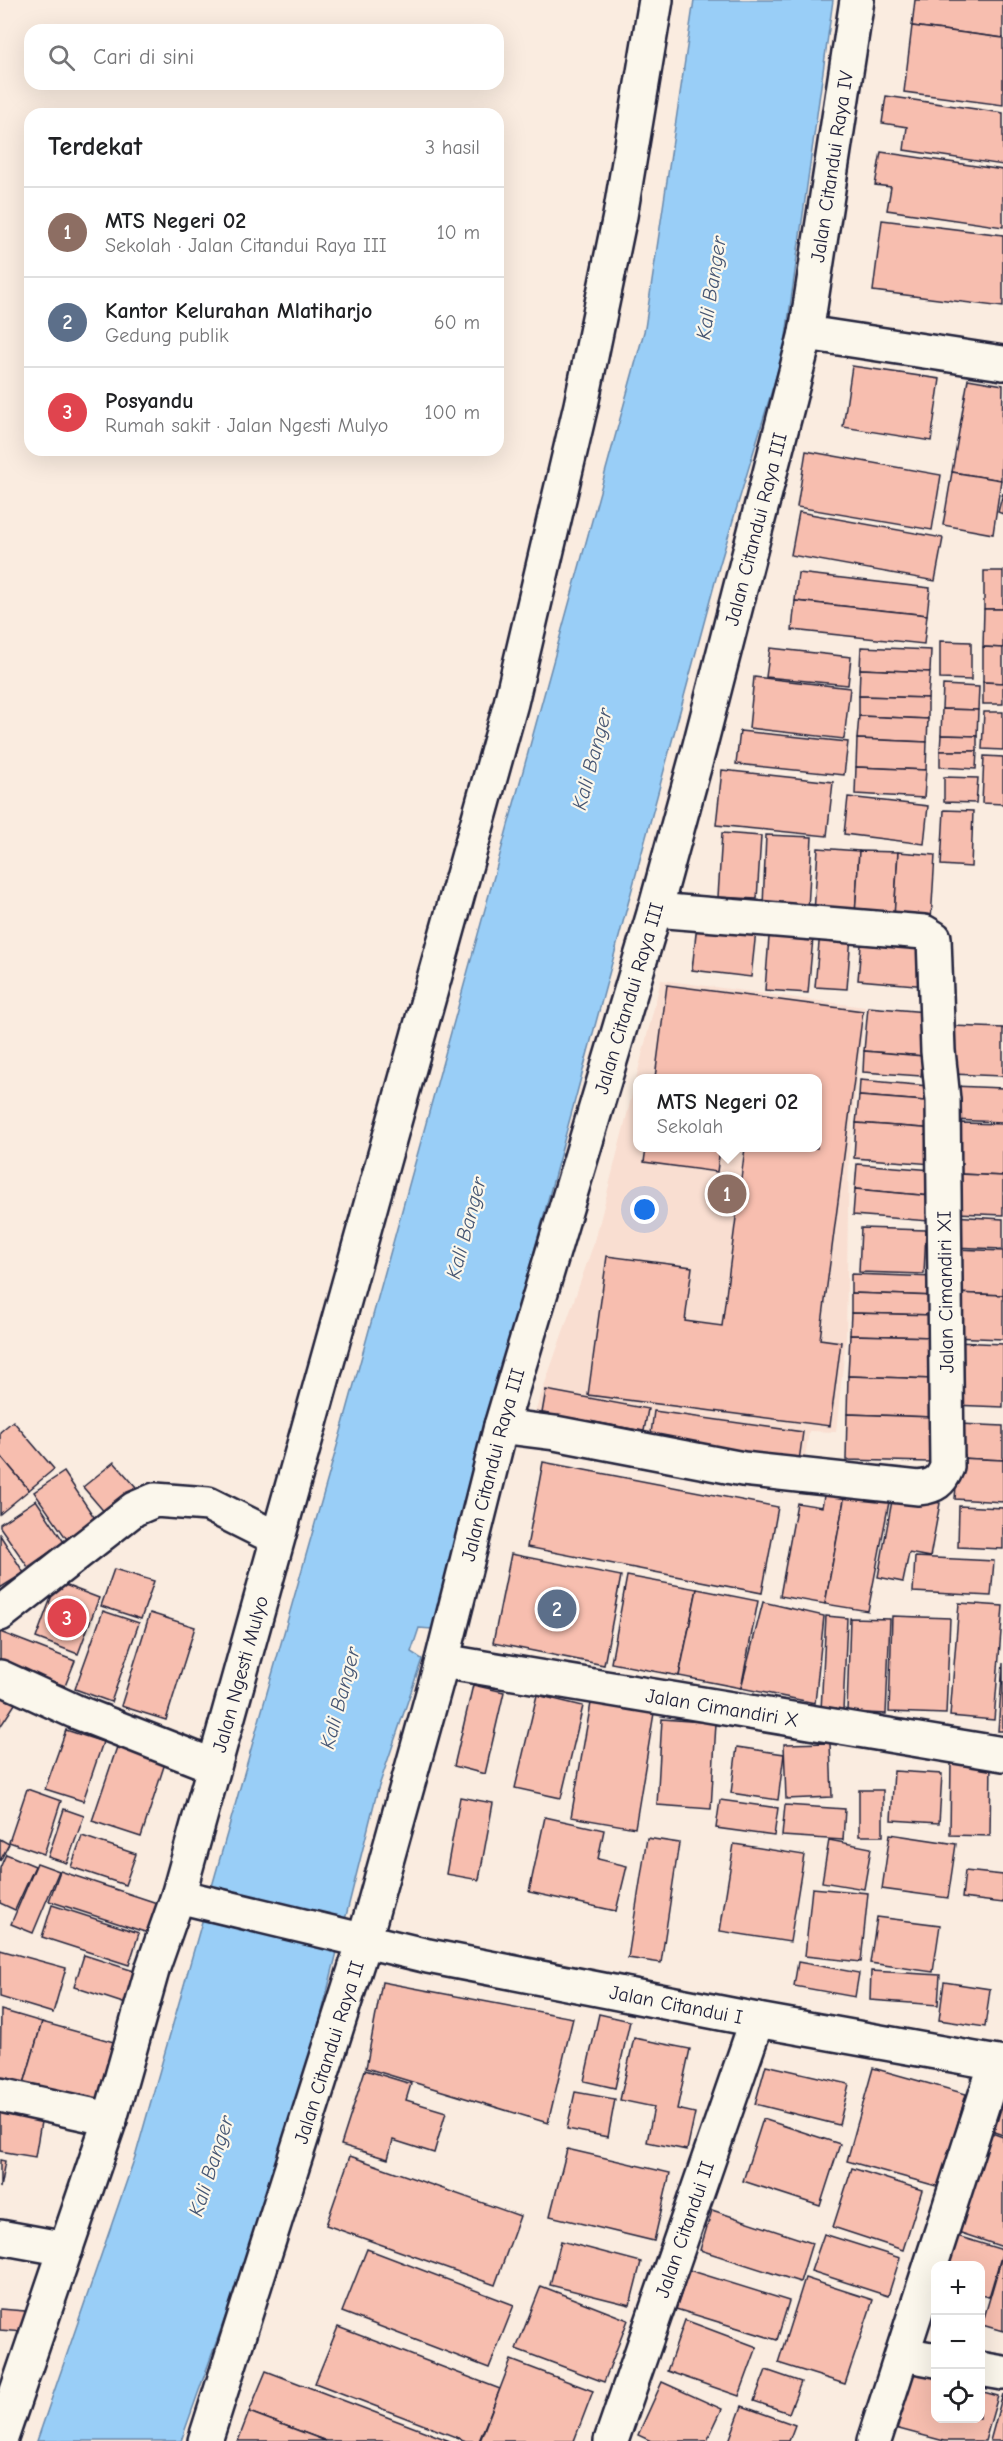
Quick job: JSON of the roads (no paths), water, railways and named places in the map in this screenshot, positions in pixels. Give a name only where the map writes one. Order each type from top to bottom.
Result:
[{"type":"street","name":"Jalan Ngesti Mulyo","points":[[0,2441],[110,2119],[153,1967],[189,1899],[214,1766],[513,692],[581,405],[616,239],[656,0]]},
{"type":"street","name":"Jalan Citandui Raya IV","points":[[806,333],[857,0]]},
{"type":"street","points":[[806,333],[1003,363]]},
{"type":"street","name":"Jalan Citandui Raya III","points":[[442,1661],[501,1426],[655,910],[806,333]]},
{"type":"street","name":"Jalan Cimandiri XI","points":[[501,1426],[555,1433],[742,1469],[919,1488],[932,1487],[942,1479],[947,1467],[943,1100],[938,1051],[934,938],[924,932],[655,910]]},
{"type":"street","points":[[0,1614],[134,1509],[155,1500],[208,1504],[276,1538]]},
{"type":"street","name":"Jalan Cimandiri X","points":[[442,1661],[1003,1754]]},
{"type":"street","name":"Jalan Citandui Raya II","points":[[205,2441],[442,1661]]},
{"type":"street","points":[[0,1677],[74,1711],[214,1766]]},
{"type":"street","name":"Jalan Citandui I","points":[[189,1899],[428,1956],[757,2020],[1000,2064]]},
{"type":"street","name":"Jalan Citandui II","points":[[611,2441],[757,2020]]},
{"type":"street","points":[[874,2441],[1000,2064]]},
{"type":"street","points":[[0,2094],[110,2119]]},
{"type":"street","points":[[0,2237],[66,2249]]},
{"type":"street","points":[[903,2354],[931,2359]]},
{"type":"street","points":[[985,2370],[1003,2373]]},
{"type":"water","name":"Kali Banger","points":[[694,0],[833,0],[784,350],[719,567],[432,1629],[419,1628],[411,1652],[422,1659],[377,1792],[315,2040],[263,2211],[181,2441],[37,2441],[136,2154],[339,1439],[645,328]]},
{"type":"place","name":"MTS Negeri 02","points":[[727,1194]]},
{"type":"place","name":"Kantor Kelurahan Mlatiharjo","points":[[557,1609]]},
{"type":"place","name":"Posyandu","points":[[67,1618]]}]
